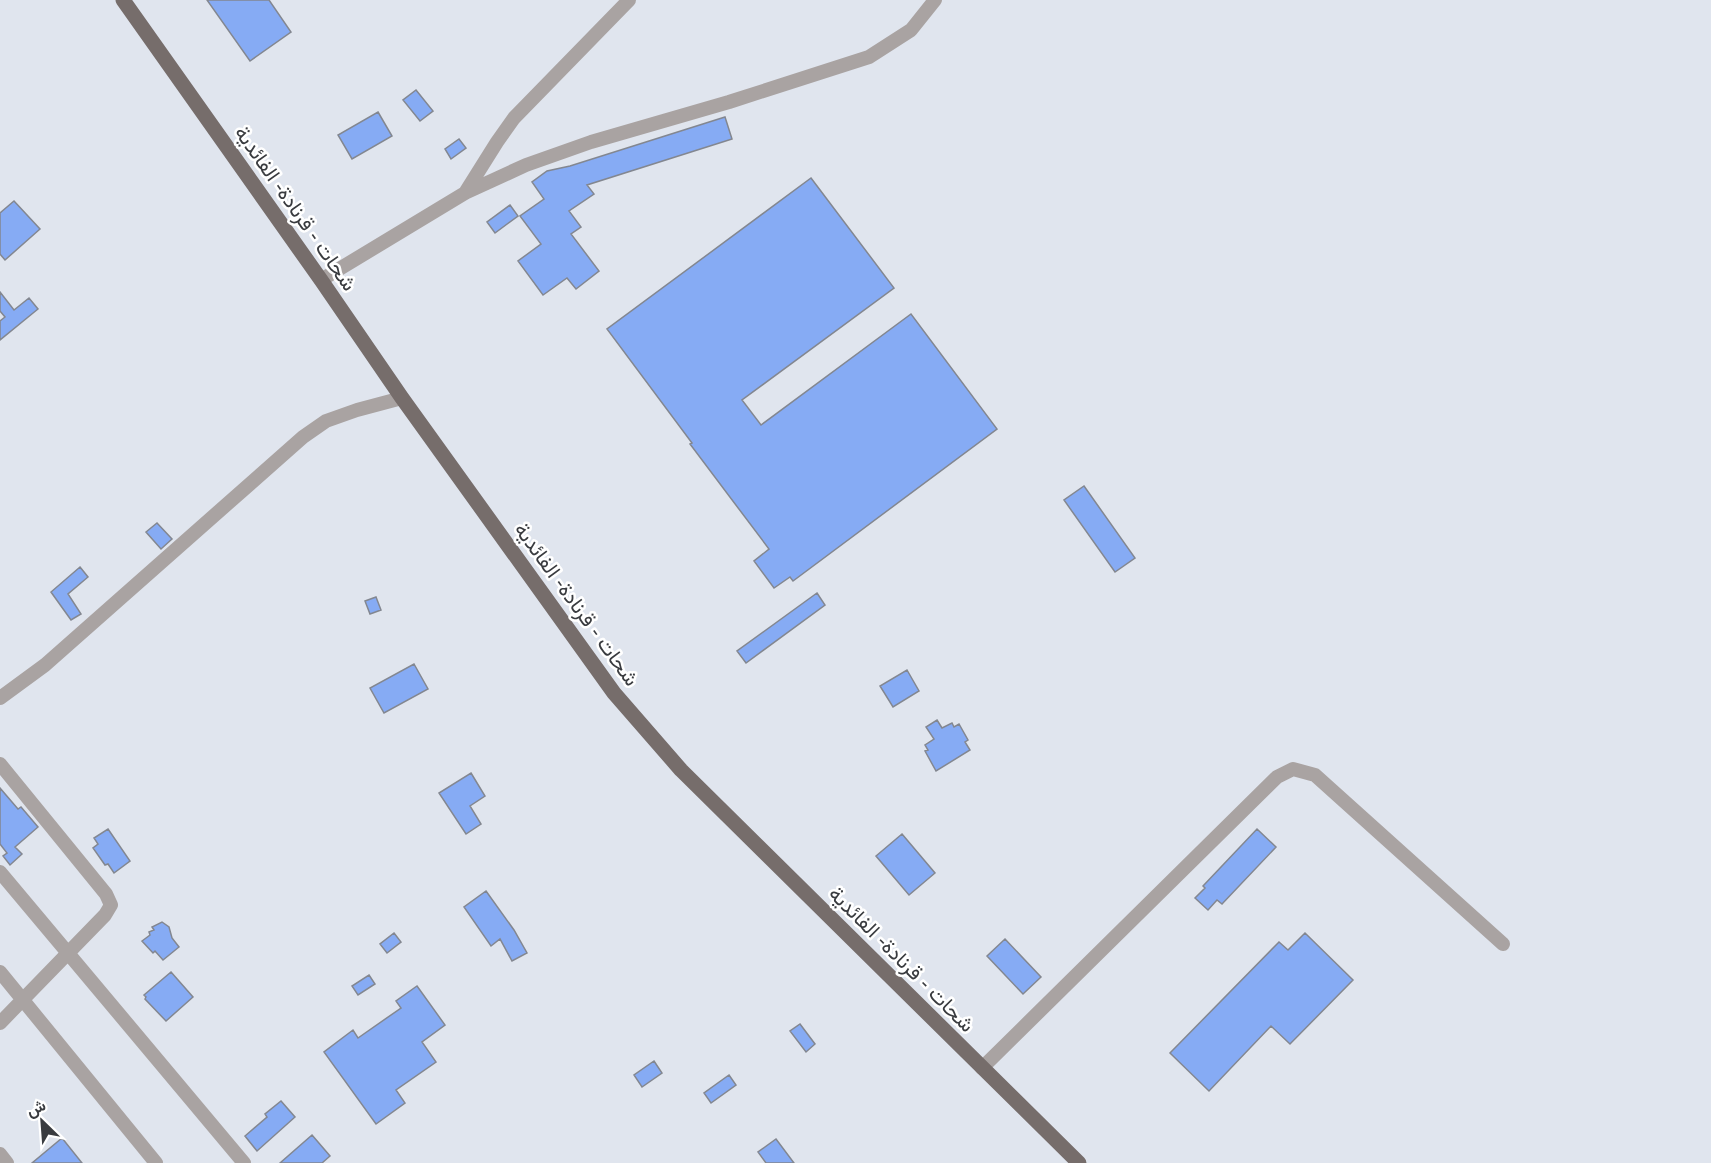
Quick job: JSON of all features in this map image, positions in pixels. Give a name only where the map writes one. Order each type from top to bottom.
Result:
[{"type":"main road","name":"شحات - قرنادة- الفائدية","points":[[123,0],[402,398],[608,684],[681,770],[1079,1163]]},
{"type":"street","points":[[465,193],[496,142],[514,118],[629,0]]},
{"type":"street","points":[[321,280],[465,193],[526,165],[591,142],[729,102],[869,57],[911,30],[934,0]]},
{"type":"street","points":[[0,698],[45,664],[303,436],[326,421],[402,398]]},
{"type":"street","points":[[0,764],[106,894],[111,905],[105,915],[0,1023]]},
{"type":"street","points":[[982,1068],[1277,777],[1293,769],[1315,775],[1503,944]]},
{"type":"street","points":[[0,872],[244,1163]]},
{"type":"street","points":[[0,972],[156,1163]]},
{"type":"street","points":[[0,1154],[8,1163]]},
{"type":"building","points":[[207,0],[269,0],[291,32],[250,61]]},
{"type":"building","points":[[416,90],[433,111],[420,121],[403,100]]},
{"type":"building","points":[[378,112],[392,136],[352,159],[338,135]]},
{"type":"building","points":[[725,117],[732,139],[587,185],[594,194],[569,211],[581,227],[571,234],[599,271],[576,289],[567,278],[543,295],[518,261],[541,244],[520,216],[544,199],[532,182],[547,171],[570,166]]},
{"type":"building","points":[[459,139],[466,148],[451,159],[445,149]]},
{"type":"building","points":[[811,178],[894,288],[742,400],[761,425],[911,314],[997,429],[793,581],[790,577],[774,588],[754,561],[769,549],[607,329]]},
{"type":"building","points":[[14,201],[40,229],[5,260],[0,254],[0,213]]},
{"type":"building","points":[[510,205],[518,216],[495,233],[487,222]]},
{"type":"building","points":[[0,292],[14,310],[29,298],[38,309],[0,340],[0,321],[5,317],[0,311]]},
{"type":"building","points":[[1084,486],[1135,558],[1115,572],[1064,500]]},
{"type":"building","points":[[157,523],[172,539],[161,549],[146,532]]},
{"type":"building","points":[[80,567],[88,577],[68,594],[81,614],[71,620],[51,592]]},
{"type":"building","points":[[817,593],[825,605],[746,663],[737,651]]},
{"type":"building","points":[[376,597],[381,610],[370,614],[365,601]]},
{"type":"building","points":[[414,664],[428,689],[384,713],[370,688]]},
{"type":"building","points":[[907,670],[919,691],[893,707],[880,686]]},
{"type":"building","points":[[937,720],[942,728],[952,723],[954,727],[959,724],[968,740],[965,742],[970,750],[936,771],[925,751],[928,750],[925,745],[934,739],[926,727]]},
{"type":"building","points":[[471,773],[485,796],[470,806],[481,824],[466,834],[439,793]]},
{"type":"building","points":[[0,788],[38,827],[15,847],[22,854],[10,865],[3,856],[7,853],[0,844]]},
{"type":"building","points":[[108,829],[130,861],[114,873],[93,848],[98,844],[94,838]]},
{"type":"building","points":[[1257,829],[1276,847],[1222,904],[1217,900],[1208,910],[1195,898],[1205,888],[1203,886]]},
{"type":"building","points":[[902,834],[935,873],[909,895],[876,856]]},
{"type":"building","points":[[486,891],[514,930],[527,953],[512,961],[500,939],[491,946],[464,907]]},
{"type":"building","points":[[162,922],[169,927],[172,938],[179,947],[163,960],[142,941],[150,935],[149,932],[154,930],[152,927]]},
{"type":"building","points":[[394,933],[401,942],[387,953],[380,944]]},
{"type":"building","points":[[1305,933],[1353,980],[1290,1044],[1271,1026],[1209,1091],[1170,1053],[1279,942],[1288,950]]},
{"type":"building","points":[[1005,939],[1041,977],[1023,994],[987,956]]},
{"type":"building","points":[[171,972],[193,997],[166,1021],[145,999],[144,995]]},
{"type":"building","points":[[369,975],[375,984],[358,995],[352,986]]},
{"type":"building","points":[[417,986],[445,1025],[422,1042],[436,1062],[396,1090],[405,1103],[376,1124],[324,1052],[353,1030],[358,1038],[401,1008],[396,1001]]},
{"type":"building","points":[[800,1024],[815,1044],[806,1052],[790,1031]]},
{"type":"building","points":[[654,1061],[662,1073],[642,1087],[634,1075]]},
{"type":"building","points":[[729,1075],[736,1085],[711,1103],[704,1093]]},
{"type":"building","points":[[281,1101],[295,1117],[257,1151],[245,1136],[267,1117],[265,1114]]},
{"type":"building","points":[[312,1135],[330,1156],[322,1163],[280,1163]]},
{"type":"building","points":[[62,1138],[82,1163],[32,1163]]},
{"type":"building","points":[[776,1139],[794,1163],[766,1163],[758,1152]]}]
